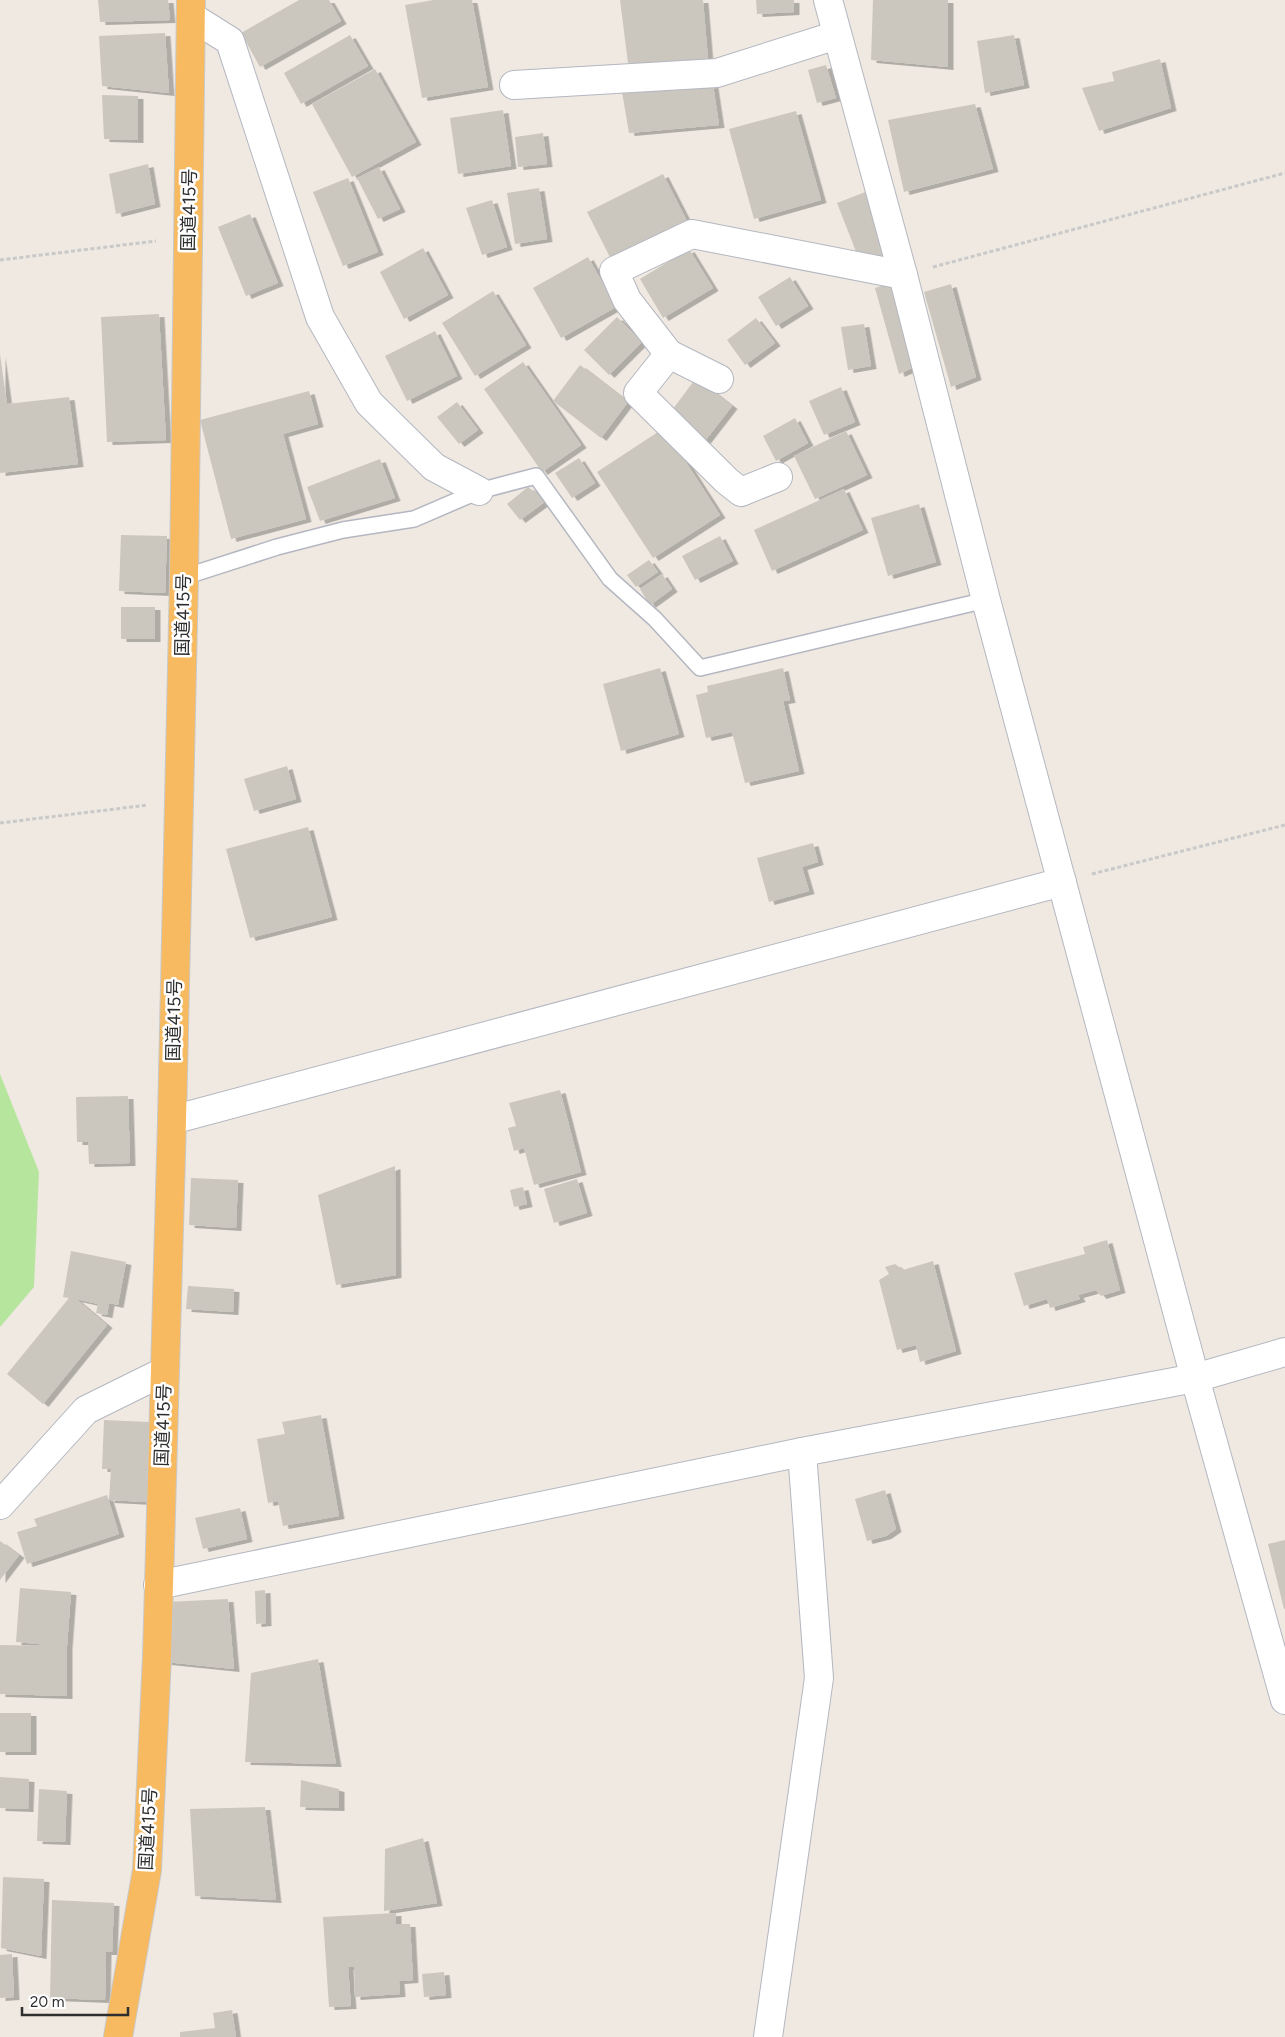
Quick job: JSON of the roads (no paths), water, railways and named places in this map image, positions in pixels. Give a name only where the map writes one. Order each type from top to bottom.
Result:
[{"type":"highway","name":"国道415号","points":[[118,2037],[147,1870],[156,1656],[172,1120],[184,577],[191,9]]},
{"type":"street","points":[[828,0],[903,275],[986,600],[1195,1378],[1285,1700]]},
{"type":"street","points":[[191,9],[230,41],[320,317],[370,403],[434,467],[479,490]]},
{"type":"street","points":[[514,85],[717,73],[837,35]]},
{"type":"street","points":[[719,379],[669,354],[627,300],[614,271],[692,234],[903,275]]},
{"type":"street","points":[[669,354],[638,393],[727,481],[741,492],[778,477]]},
{"type":"street","points":[[172,1120],[1062,882]]},
{"type":"street","points":[[158,1585],[802,1452],[1195,1378],[1285,1352]]},
{"type":"street","points":[[0,1505],[86,1410],[165,1371]]},
{"type":"street","points":[[768,2037],[819,1678],[802,1452]]},
{"type":"lane","points":[[184,577],[277,547],[343,530],[414,519],[479,490],[536,476],[610,579],[655,620],[700,668],[986,600]]}]
